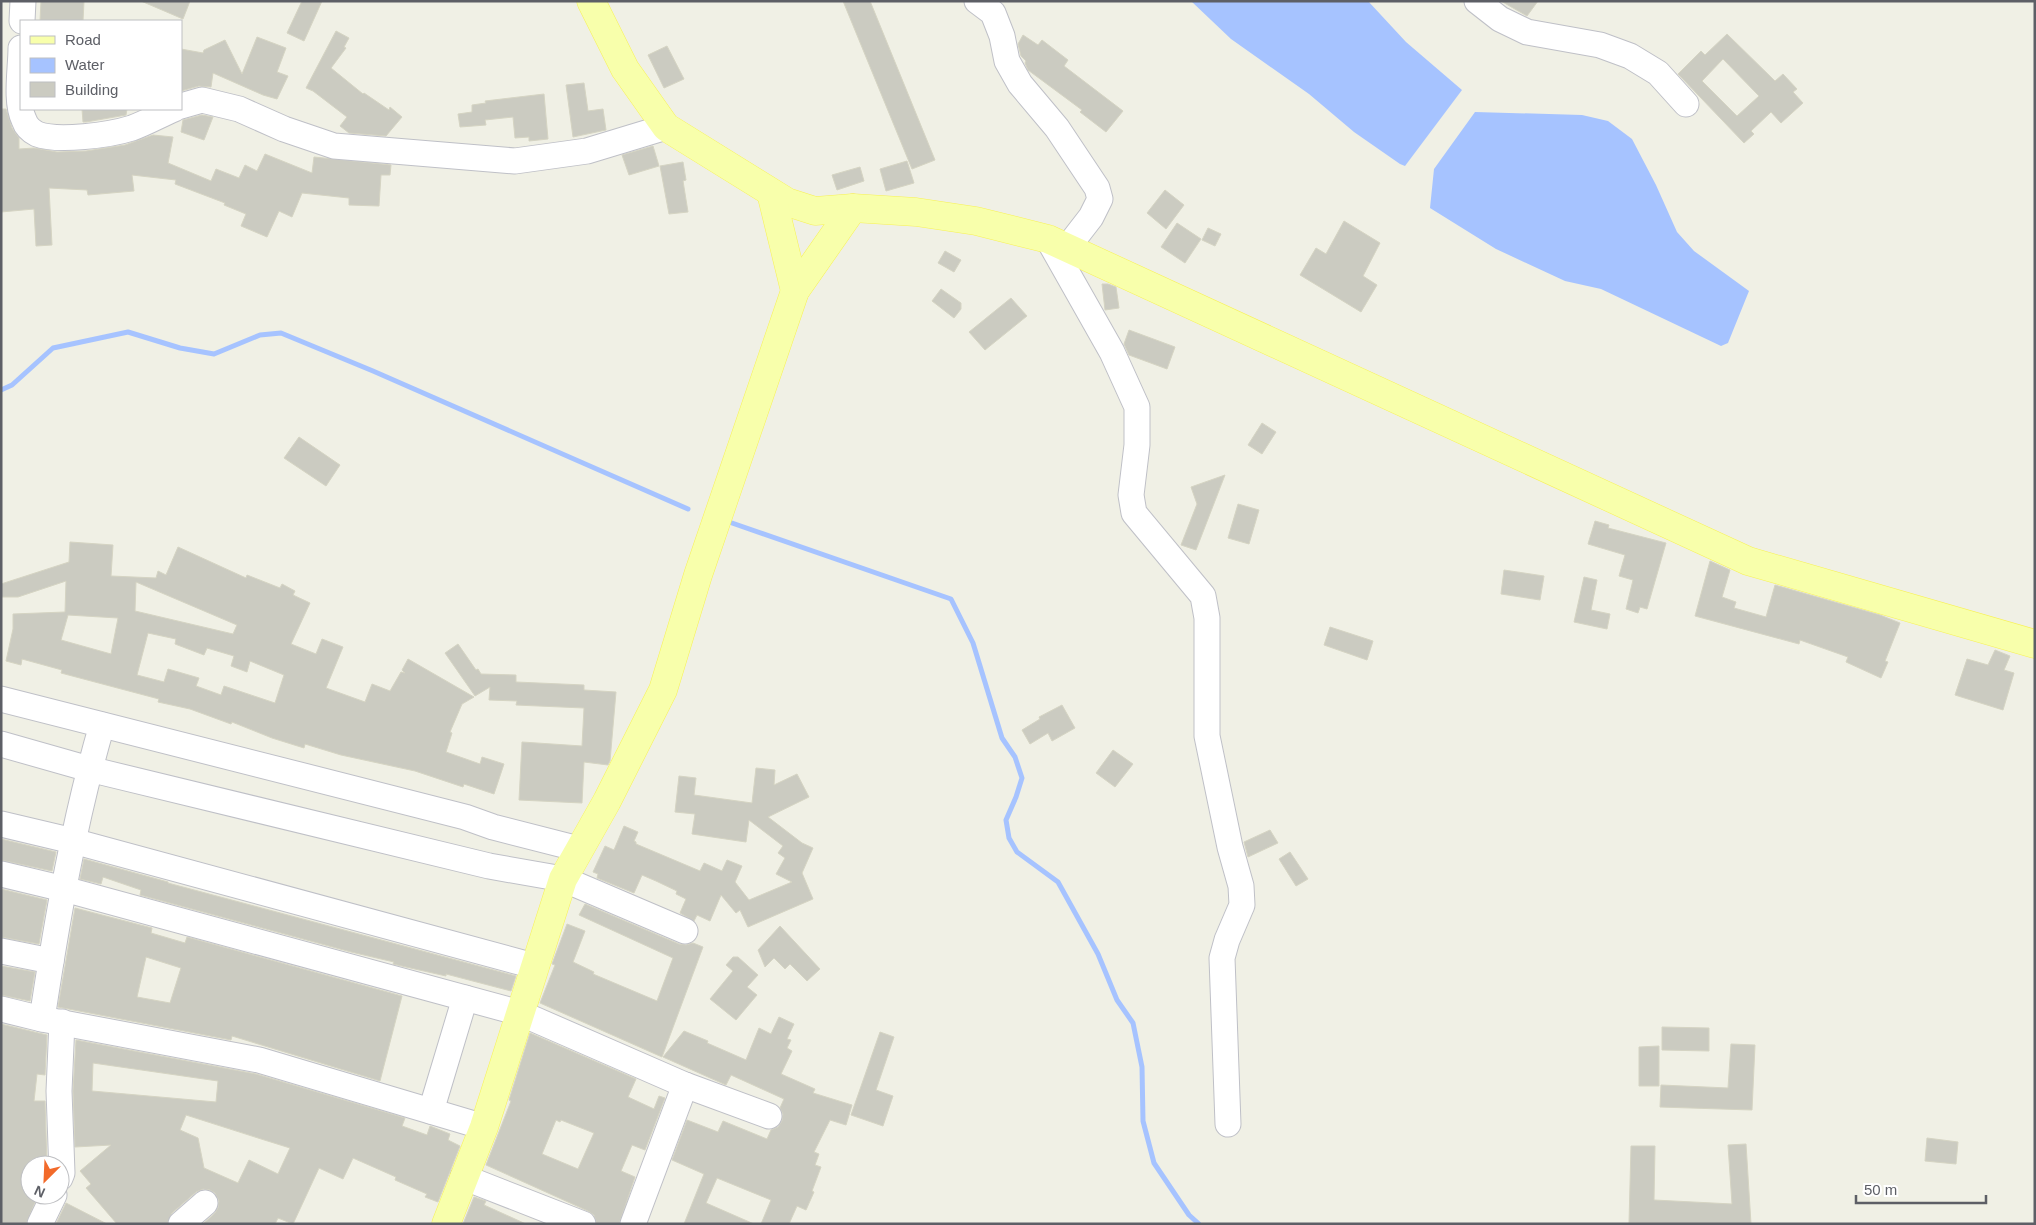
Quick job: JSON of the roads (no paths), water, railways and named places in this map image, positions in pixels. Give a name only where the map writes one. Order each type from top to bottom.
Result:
[{"type":"main road","points":[[591,1],[625,69],[666,127],[787,202],[815,211],[853,208],[916,212],[967,220],[1057,243],[1748,561],[2035,644]]},
{"type":"main road","points":[[771,193],[795,291]]},
{"type":"main road","points":[[446,1224],[484,1127],[563,879],[607,801],[663,690],[698,575],[795,291],[853,208]]},
{"type":"street","points":[[22,20],[23,1]]},
{"type":"street","points":[[977,1],[993,13],[1002,36],[1007,61],[1020,84],[1057,128],[1097,188],[1100,199],[1091,217],[1057,243],[1112,352],[1137,407],[1137,444],[1130,495],[1134,513],[1203,596],[1207,618],[1207,736],[1242,895],[1242,905],[1227,940],[1222,958],[1228,1124]]},
{"type":"street","points":[[1477,1],[1500,19],[1527,32],[1600,45],[1630,56],[1658,73],[1686,104]]},
{"type":"street","points":[[20,78],[19,108],[30,129],[37,134],[67,138],[99,135],[132,128],[172,110]]},
{"type":"street","points":[[182,106],[202,100],[239,109],[284,129],[334,146],[515,160],[588,151],[666,127]]},
{"type":"street","points":[[1,699],[465,817],[493,827],[579,849]]},
{"type":"street","points":[[61,1155],[59,1091],[52,1020],[51,961],[73,841],[102,725]]},
{"type":"street","points":[[1,744],[90,769],[489,866],[563,879],[684,931]]},
{"type":"street","points":[[1,824],[73,841],[534,966]]},
{"type":"street","points":[[1,874],[64,889],[520,1013],[685,1085],[768,1116]]},
{"type":"street","points":[[1,951],[51,961]]},
{"type":"street","points":[[430,1111],[465,998]]},
{"type":"street","points":[[1,1009],[259,1060],[484,1127]]},
{"type":"street","points":[[633,1224],[685,1085]]},
{"type":"street","points":[[463,1177],[583,1224]]},
{"type":"street","points":[[181,1224],[206,1203]]},
{"type":"street","points":[[40,1224],[49,1205]]},
{"type":"water","points":[[1191,1],[1368,1],[1406,42],[1462,90],[1405,166],[1354,132],[1309,94],[1231,39]]},
{"type":"water","points":[[1475,112],[1582,115],[1608,121],[1632,139],[1656,185],[1677,232],[1694,251],[1749,291],[1728,343],[1721,346],[1601,289],[1565,281],[1496,249],[1430,208],[1434,169]]},
{"type":"waterway","points":[[1,390],[12,385],[53,348],[128,332],[180,348],[214,354],[260,335],[281,333],[373,371],[688,509]]},
{"type":"waterway","points":[[732,523],[951,599],[973,643],[1002,738],[1015,757],[1022,778],[1006,820],[1009,838],[1017,852],[1058,882],[1098,954],[1117,1000],[1133,1023],[1142,1067],[1143,1121],[1154,1163],[1189,1215],[1199,1224]]}]
